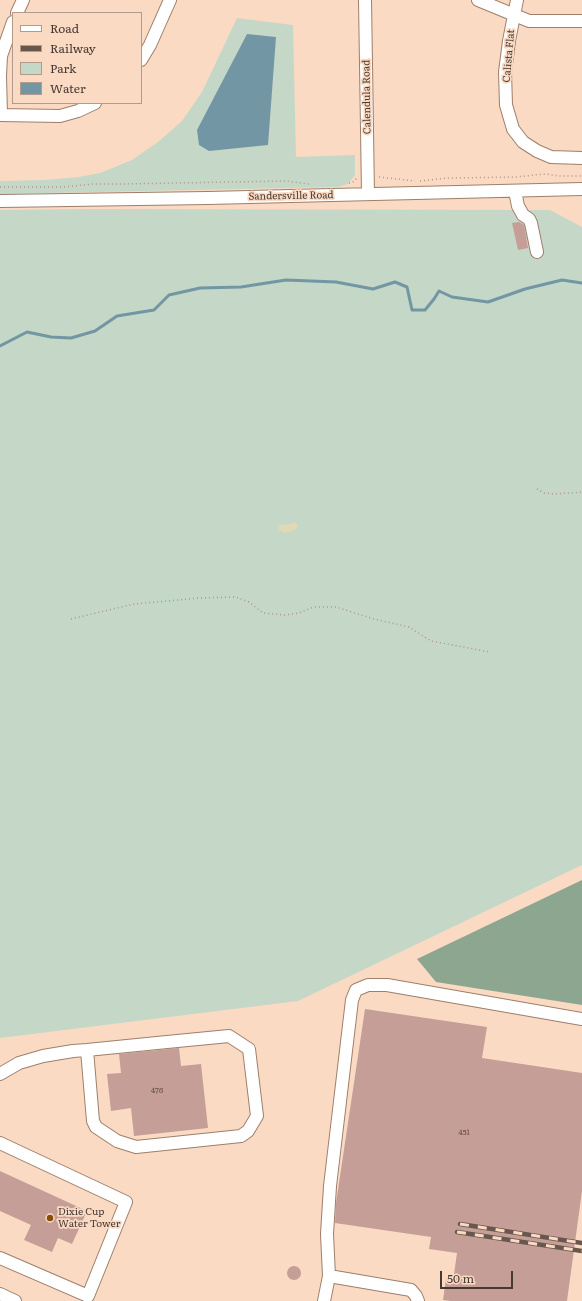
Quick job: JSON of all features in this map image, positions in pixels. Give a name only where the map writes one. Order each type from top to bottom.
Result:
[{"type":"street","points":[[17,12],[23,0]]},
{"type":"street","points":[[142,58],[170,0]]},
{"type":"street","name":"Calendula Road","points":[[365,0],[368,194]]},
{"type":"street","points":[[478,0],[529,21],[582,21]]},
{"type":"street","name":"Calista Flat","points":[[517,0],[513,15],[505,72],[506,105],[513,129],[523,142],[537,151],[551,157],[582,158]]},
{"type":"street","points":[[12,25],[1,56],[1,115],[60,116],[78,111],[93,104]]},
{"type":"street","name":"Sandersville Road","points":[[0,201],[582,189]]},
{"type":"street","points":[[515,191],[518,206],[523,215],[529,219],[531,223],[537,252]]},
{"type":"street","points":[[324,1301],[329,1276],[326,1234],[330,1186],[352,1000],[356,990],[368,984],[387,984],[582,1019]]},
{"type":"street","points":[[0,1074],[19,1063],[43,1056],[87,1050],[229,1036],[249,1049],[257,1116],[248,1131],[240,1136],[136,1147],[117,1141],[96,1127],[93,1121],[87,1050]]},
{"type":"street","points":[[0,1143],[126,1202],[88,1296],[0,1258]]},
{"type":"street","points":[[329,1276],[411,1290],[418,1301]]},
{"type":"street","points":[[0,1294],[15,1301]]},
{"type":"path","points":[[345,184],[352,183],[357,178],[368,177],[414,181],[448,178],[516,177],[545,174],[582,176]]},
{"type":"path","points":[[0,187],[64,187],[93,184],[286,181],[312,184]]},
{"type":"path","points":[[536,489],[544,493],[555,494],[582,492]]},
{"type":"path","points":[[72,619],[134,604],[199,598],[236,597],[249,602],[264,613],[285,615],[299,613],[314,607],[336,607],[374,619],[409,627],[431,641],[490,652]]},
{"type":"green space","points":[[237,18],[293,25],[296,157],[355,155],[355,175],[348,184],[338,187],[0,194],[0,181],[45,180],[79,177],[100,173],[132,160],[158,142],[182,121],[202,92]]},
{"type":"green space","points":[[0,210],[550,210],[582,227],[582,865],[298,1001],[0,1038]]},
{"type":"green space","points":[[582,880],[582,1005],[436,982],[417,959]]},
{"type":"sand","points":[[294,522],[298,525],[295,530],[285,533],[279,530],[279,526]]},
{"type":"water","points":[[247,34],[276,37],[268,145],[209,151],[199,145],[197,130]]},
{"type":"building","points":[[519,222],[524,225],[528,248],[518,250],[512,223]]},
{"type":"building","points":[[365,1009],[487,1027],[482,1058],[582,1073],[582,1191],[567,1301],[443,1300],[446,1279],[453,1281],[457,1253],[429,1249],[431,1237],[335,1223],[336,1203]]},
{"type":"building","points":[[179,1048],[181,1066],[201,1064],[208,1128],[134,1136],[131,1108],[111,1111],[107,1074],[121,1073],[119,1054]]},
{"type":"building","name":"Dixie Cup Water Tower","points":[[0,1171],[87,1211],[72,1244],[58,1238],[52,1252],[24,1240],[31,1225],[0,1211]]},
{"type":"building","points":[[294,1266],[299,1268],[301,1273],[299,1278],[294,1280],[289,1278],[287,1273],[289,1268]]},
{"type":"waterway","points":[[0,346],[27,332],[51,337],[71,338],[95,331],[117,316],[154,310],[169,295],[200,288],[241,287],[286,280],[336,282],[373,289],[395,282],[407,287],[412,310],[425,310],[439,291],[452,297],[488,302],[525,289],[562,280],[582,283]]},
{"type":"railway","points":[[460,1224],[582,1243]]},
{"type":"railway","points":[[457,1232],[582,1251]]},
{"type":"place","name":"Dixie Cup Water Tower","points":[[50,1218]]}]
